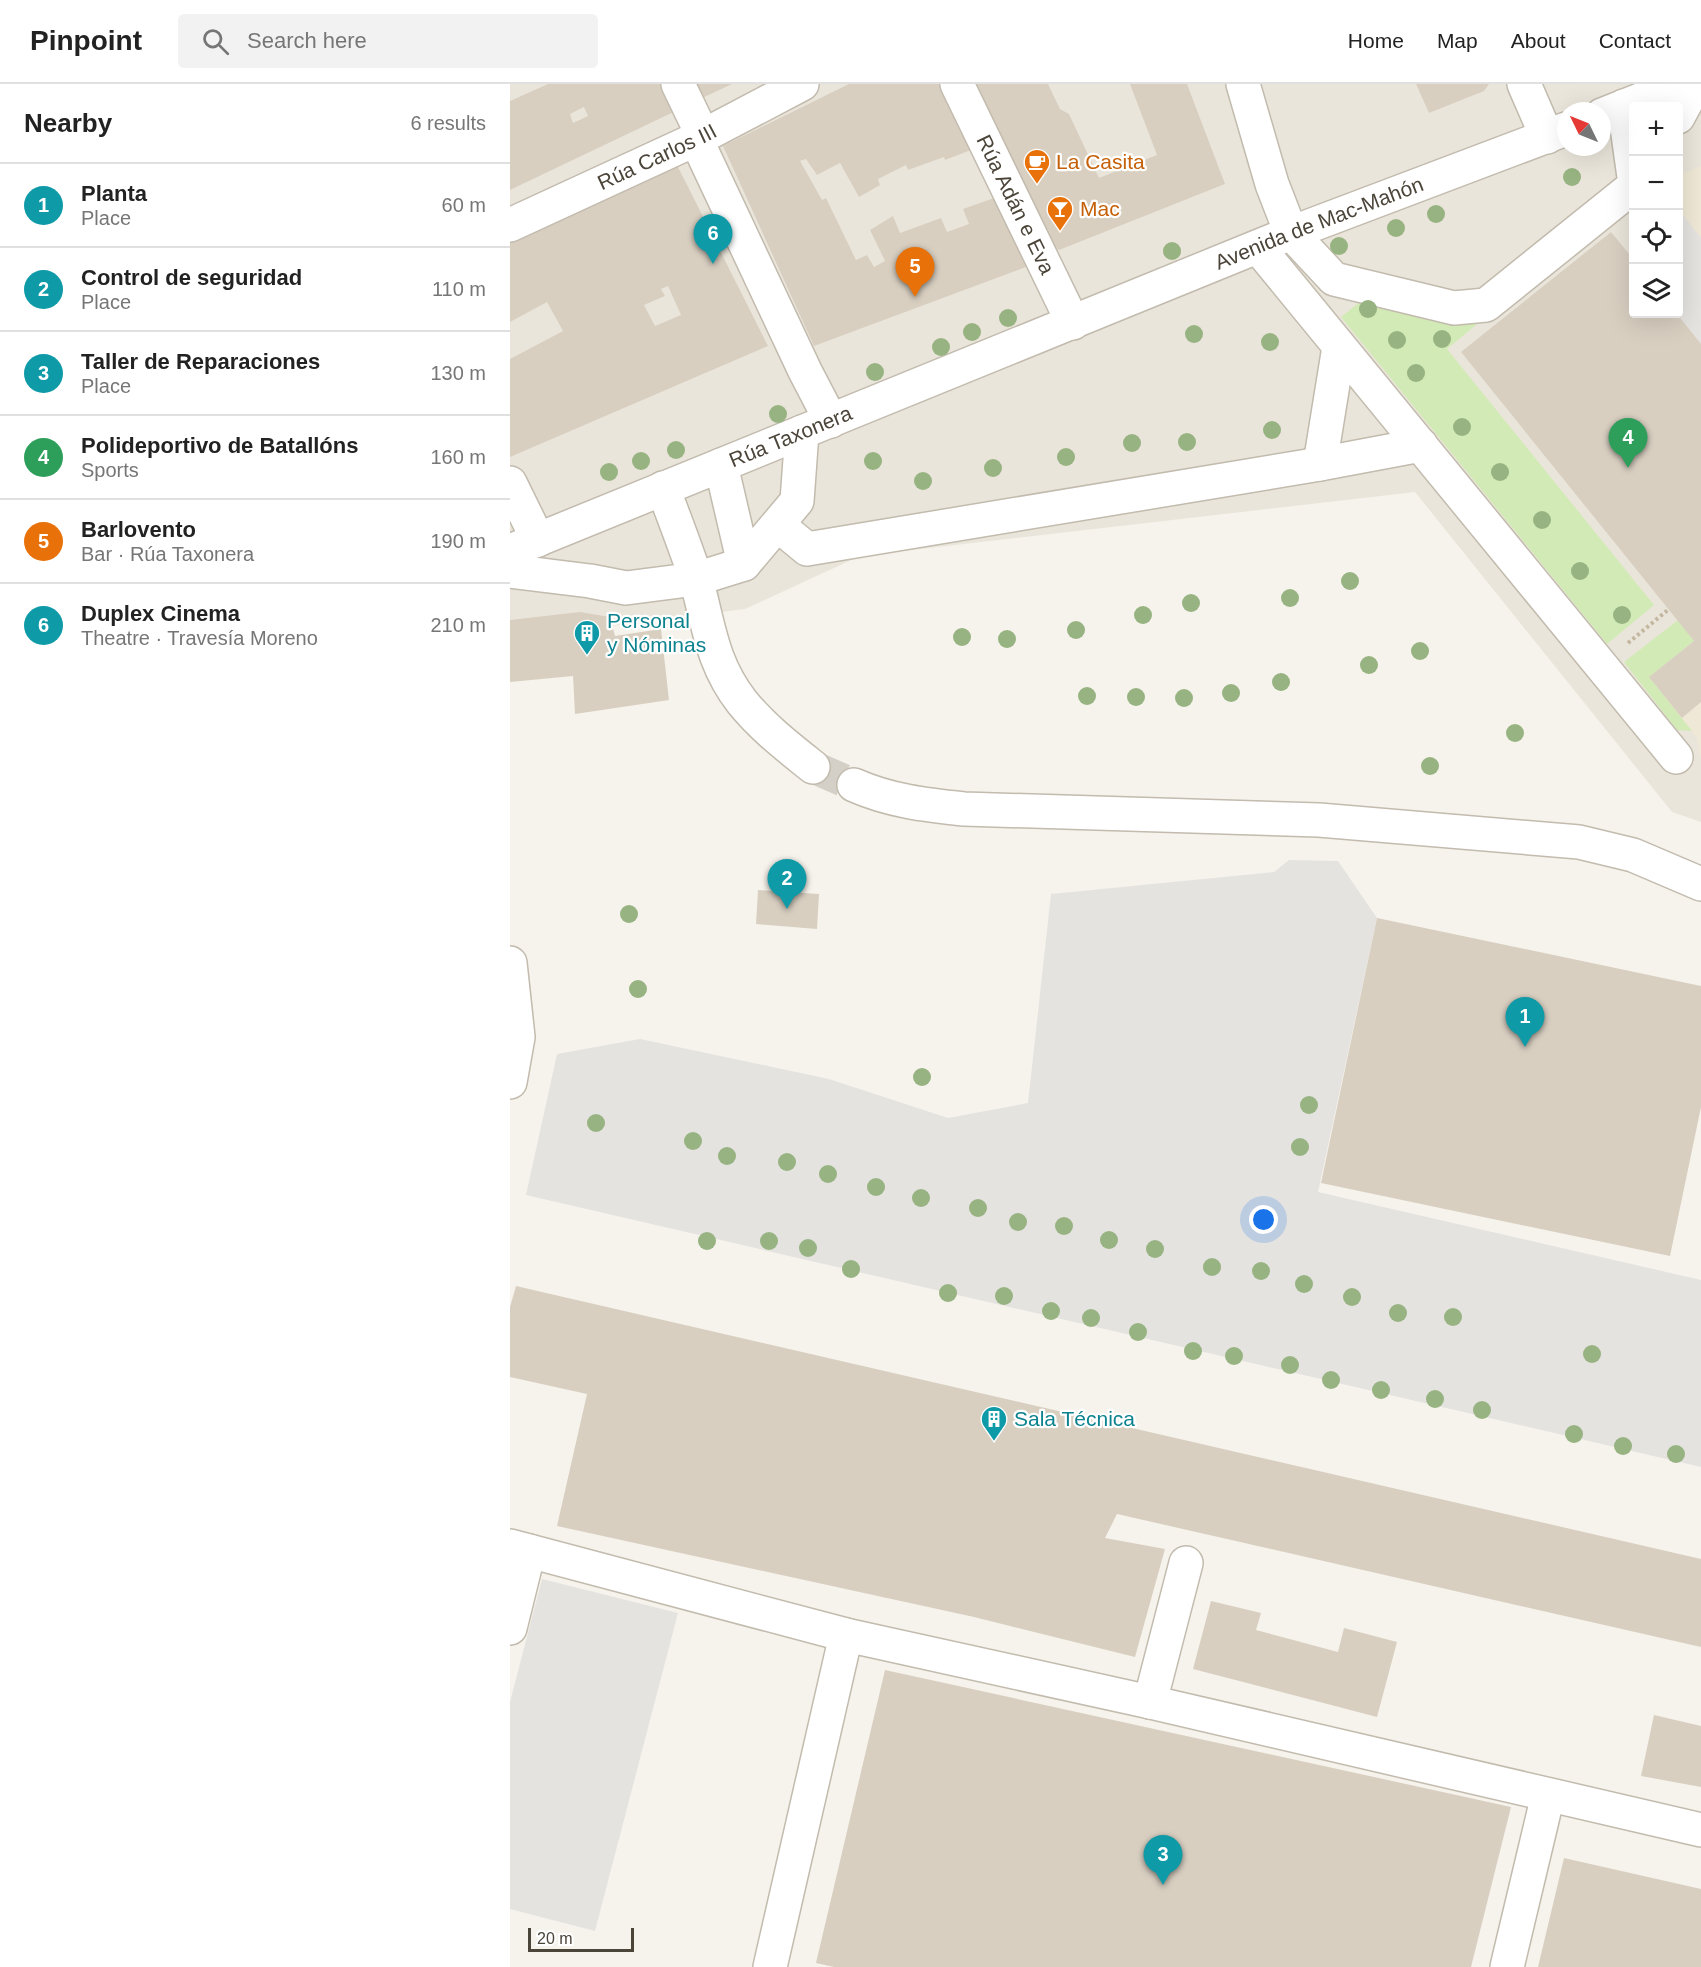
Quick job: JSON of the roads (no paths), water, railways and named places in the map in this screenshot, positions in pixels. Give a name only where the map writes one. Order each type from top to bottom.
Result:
[{"type":"street","points":[[510,571],[626,588],[696,579],[744,564],[797,501],[817,427],[805,371],[699,138],[678,84]]},
{"type":"street","name":"Rúa Carlos III","points":[[510,225],[699,138],[802,84]]},
{"type":"street","name":"Rúa Adán e Eva","points":[[957,84],[1073,323]]},
{"type":"street","points":[[1244,84],[1272,184],[1291,233],[1334,279],[1454,308],[1486,305],[1629,190]]},
{"type":"street","points":[[1524,84],[1556,133]]},
{"type":"street","points":[[1629,161],[1613,111],[1680,84]]},
{"type":"street","points":[[1683,108],[1696,84]]},
{"type":"street","name":"Avenida de Mac-Mahón","points":[[1073,323],[1291,233],[1556,133]]},
{"type":"street","points":[[1258,247],[1676,757]]},
{"type":"street","name":"Rúa Taxonera","points":[[524,545],[1073,323]]},
{"type":"street","points":[[1320,464],[1339,347]]},
{"type":"street","points":[[778,525],[807,549],[1320,464],[1421,445]]},
{"type":"street","points":[[721,465],[744,564]]},
{"type":"street","points":[[510,483],[524,545]]},
{"type":"street","points":[[663,488],[696,579],[712,648],[726,676],[742,701],[761,723],[813,768]]},
{"type":"street","points":[[854,785],[878,796],[964,809],[1319,820],[1579,842],[1633,855],[1701,884]]},
{"type":"street","points":[[510,963],[518,1037],[510,1082]]},
{"type":"street","points":[[510,1628],[520,1548],[846,1635],[1150,1701],[1701,1830]]},
{"type":"street","points":[[1150,1701],[1186,1563]]},
{"type":"street","points":[[770,1967],[846,1635]]},
{"type":"street","points":[[1507,1967],[1548,1795]]},
{"type":"tunnel","points":[[813,767],[854,785]]},
{"type":"place","name":"La Casita","points":[[1037,185]]},
{"type":"place","name":"Mac","points":[[1060,232]]},
{"type":"place","name":"Duplex Cinema","points":[[713,264]]},
{"type":"place","name":"Barlovento","points":[[915,297]]},
{"type":"place","name":"Polideportivo de Batallóns","points":[[1628,468]]},
{"type":"place","name":"Personal y Nóminas","points":[[587,656]]},
{"type":"place","name":"Control de seguridad","points":[[787,909]]},
{"type":"place","name":"Planta","points":[[1525,1047]]},
{"type":"place","name":"Sala Técnica","points":[[994,1442]]},
{"type":"place","name":"Taller de Reparaciones","points":[[1163,1885]]}]
